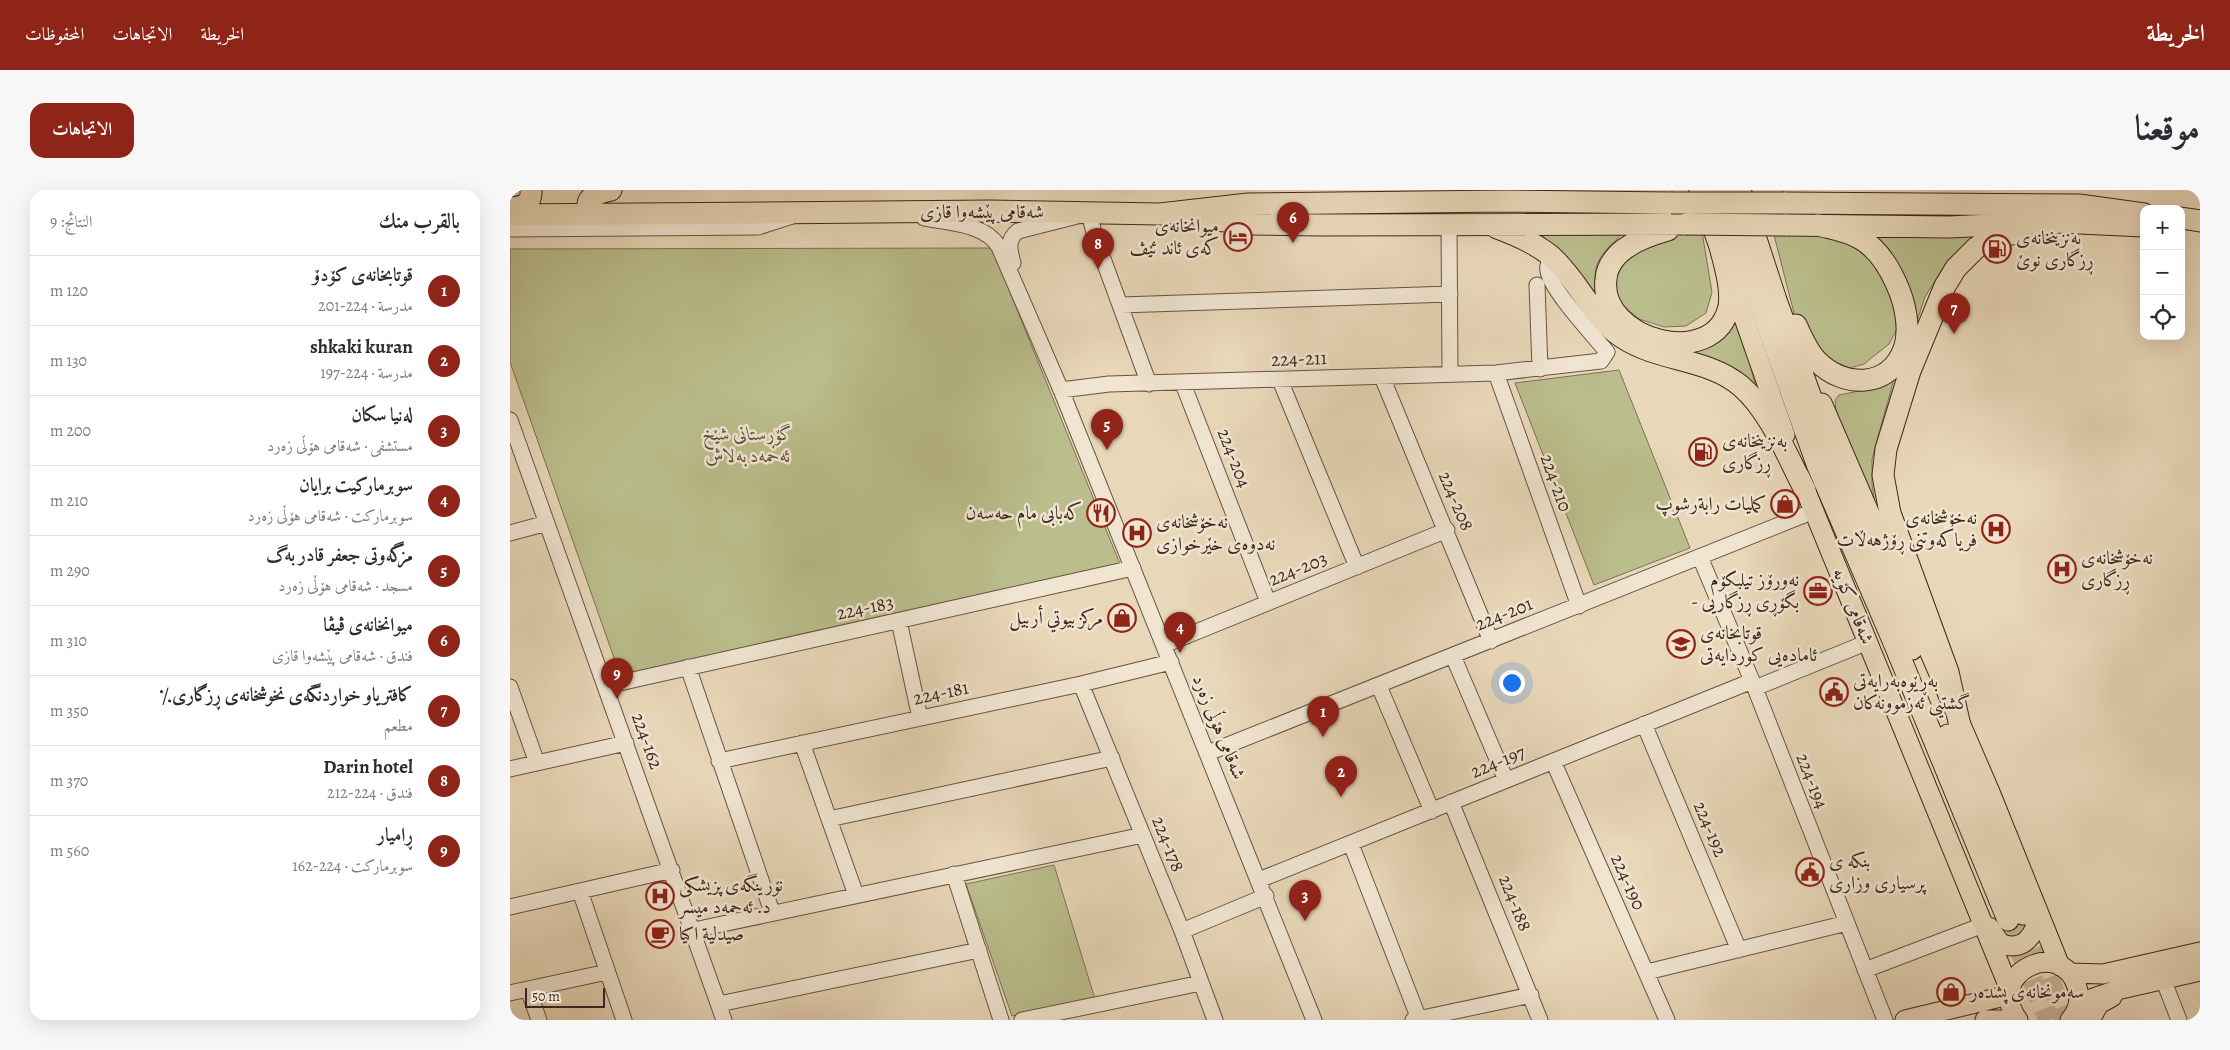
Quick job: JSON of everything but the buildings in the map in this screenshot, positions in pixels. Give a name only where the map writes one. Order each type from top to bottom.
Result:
[{"type":"highway","points":[[510,208],[525,206],[530,200],[531,190]]},
{"type":"highway","points":[[591,214],[588,206],[590,198],[598,193],[612,190]]},
{"type":"highway","name":"شەقامی کۆیە","points":[[1718,190],[1817,464],[1892,638],[2022,914]]},
{"type":"highway","name":"شەقامی کۆیە","points":[[1739,247],[1740,190]]},
{"type":"highway","name":"شەقامی پێشەوا قازی","points":[[510,215],[896,212],[1160,214],[1248,204],[1506,201],[2079,205],[2140,213]]},
{"type":"highway","points":[[1160,214],[1250,224],[1686,224],[1949,227],[2058,222],[2140,226]]},
{"type":"highway","points":[[2185,219],[2200,221]]},
{"type":"highway","points":[[1960,726],[1948,672],[1890,513],[1883,475],[1886,449],[1910,371],[1945,286],[1956,268],[1976,248],[1988,240],[2058,222]]},
{"type":"highway","points":[[1482,224],[1521,237],[1552,257],[1591,308],[1622,337],[1651,352],[1718,372],[1741,386],[1762,411],[1805,490]]},
{"type":"highway","points":[[1686,224],[1642,238],[1628,246],[1617,255],[1609,268],[1605,283],[1608,300],[1616,314],[1630,326],[1654,338],[1680,343],[1696,341],[1716,330],[1724,319],[1730,301],[1739,247]]},
{"type":"highway","points":[[1765,267],[1811,353],[1822,365],[1835,374],[1856,382],[1874,379],[1889,370],[1904,349],[1906,328],[1902,299],[1890,269],[1878,252],[1862,240],[1844,232],[1818,225]]},
{"type":"highway","name":"شەقامی کۆیە","points":[[1739,247],[1765,267],[1829,448],[2022,914]]},
{"type":"main road","points":[[1699,190],[1739,247]]},
{"type":"main road","name":"شەقامی کۆیە","points":[[1739,247],[1805,490],[1868,642],[1978,921],[2010,992],[2010,1006],[2018,1020]]},
{"type":"main road","name":"شەقامی کۆیە","points":[[1776,300],[1847,459],[1960,726],[1990,792],[2022,914],[2050,941],[2065,970],[2078,987],[2080,1014]]},
{"type":"main road","points":[[1978,921],[1996,940],[2006,946],[2016,946],[2029,940],[2035,932],[2037,923],[2022,914]]},
{"type":"main road","points":[[1978,921],[1994,976],[1988,1002]]},
{"type":"main road","points":[[2050,941],[2066,959],[2080,966],[2151,962]]},
{"type":"main road","points":[[1905,1020],[1988,1002],[2010,992],[2014,979],[2027,967],[2044,962],[2065,970],[2103,974],[2200,952]]},
{"type":"main road","points":[[2080,1014],[2134,986],[2200,971]]},
{"type":"main road","points":[[1985,1020],[2018,1020]]},
{"type":"street","name":"شەقامی هۆڵی زەرد","points":[[896,212],[975,228],[988,233],[999,246],[1061,390],[1266,896],[1314,1020]]},
{"type":"street","points":[[510,229],[758,227],[800,213]]},
{"type":"street","name":"شەقامی هۆڵی زەرد","points":[[1028,310],[1009,250],[1013,236],[1022,230],[1089,213]]},
{"type":"street","points":[[1089,213],[1149,384]]},
{"type":"street","points":[[1449,225],[1450,374]]},
{"type":"street","name":"224-211","points":[[1061,390],[1093,385],[1183,384],[1496,373],[1601,361],[1605,358],[1607,352],[1549,278],[1547,270],[1552,257]]},
{"type":"street","points":[[1537,285],[1540,369]]},
{"type":"street","points":[[1120,305],[1450,294]]},
{"type":"street","name":"224-210","points":[[1496,373],[1579,606]]},
{"type":"street","name":"224-208","points":[[1382,376],[1491,640]]},
{"type":"street","points":[[1280,380],[1357,567]]},
{"type":"street","name":"224-204","points":[[1183,384],[1268,602]]},
{"type":"street","name":"224-162","points":[[510,420],[694,930],[724,1020]]},
{"type":"street","name":"224-201","points":[[1208,753],[1814,511]]},
{"type":"street","points":[[510,533],[547,523]]},
{"type":"street","name":"224-203","points":[[1164,645],[1447,530]]},
{"type":"street","name":"224-194","points":[[1700,557],[1753,685],[1885,1020]]},
{"type":"street","name":"224-183","points":[[606,686],[1133,568]]},
{"type":"street","points":[[899,621],[920,718]]},
{"type":"street","name":"224-197","points":[[1259,880],[1644,724],[1868,642]]},
{"type":"street","points":[[1453,656],[1506,780]]},
{"type":"street","name":"224-181","points":[[719,761],[1081,684],[1171,662]]},
{"type":"street","points":[[688,668],[772,912]]},
{"type":"street","name":"224-178","points":[[1081,684],[1182,931],[1215,1020]]},
{"type":"street","points":[[1379,686],[1432,810]]},
{"type":"street","points":[[510,687],[537,763]]},
{"type":"street","name":"224-192","points":[[1644,724],[1739,950]]},
{"type":"street","points":[[510,769],[626,742]]},
{"type":"street","points":[[802,743],[856,895]]},
{"type":"street","points":[[829,819],[1112,758]]},
{"type":"street","name":"224-190","points":[[1553,761],[1667,1020]]},
{"type":"street","name":"224-188","points":[[1451,802],[1540,1020]]},
{"type":"street","points":[[694,930],[1143,835]]},
{"type":"street","points":[[1351,844],[1416,1019],[1531,995]]},
{"type":"street","points":[[510,908],[672,870]]},
{"type":"street","points":[[954,874],[1001,1020]]},
{"type":"street","points":[[580,891],[624,1020]]},
{"type":"street","points":[[1182,931],[1266,896]]},
{"type":"street","points":[[1865,970],[1978,921]]},
{"type":"street","points":[[1647,972],[1847,923]]},
{"type":"street","points":[[719,1004],[979,950]]},
{"type":"street","points":[[510,993],[607,972]]},
{"type":"street","points":[[2163,979],[2179,1020]]},
{"type":"street","points":[[1022,1020],[1201,984]]},
{"type":"street","points":[[528,989],[539,1020]]},
{"type":"green space","points":[[1537,230],[1623,233],[1607,249],[1598,262],[1595,278],[1599,300],[1565,258]]},
{"type":"green space","points":[[1702,232],[1712,292],[1706,313],[1686,326],[1664,327],[1639,319],[1619,302],[1613,285],[1625,259],[1671,233]]},
{"type":"green space","points":[[1876,234],[1976,234],[1947,261],[1925,297],[1913,333],[1903,282]]},
{"type":"green space","points":[[1774,235],[1819,235],[1858,244],[1894,291],[1897,329],[1889,344],[1864,364],[1850,368],[1835,362],[1816,346],[1795,317]]},
{"type":"green space","name":"گۆڕستانی شێخ ئەحمەد بەلاش","points":[[992,248],[1120,564],[620,675],[510,362],[510,249]]},
{"type":"green space","points":[[1736,312],[1757,391],[1686,351]]},
{"type":"green space","points":[[1897,368],[1872,459],[1872,484],[1876,509],[1836,411],[1835,400],[1839,395],[1869,389]]},
{"type":"green space","points":[[1619,370],[1690,548],[1594,585],[1515,383]]},
{"type":"green space","points":[[1054,865],[1095,999],[1012,1016],[966,884]]},
{"type":"tunnel","points":[[2025,918],[2065,1020]]},
{"type":"tunnel","points":[[2008,920],[2049,1020]]},
{"type":"place","name":"میوانخانەی کەی ئاند ئێڤ","points":[[1238,237]]},
{"type":"place","name":"میوانخانەی ڤیڤا","points":[[1293,243]]},
{"type":"place","name":"بەنزینخانەی ڕزگاری نوێ","points":[[1997,249]]},
{"type":"place","name":"Darin hotel","points":[[1098,269]]},
{"type":"place","name":"كافتریاو خواردنگەی نخوشخانەی ڕزگاری٪","points":[[1954,334]]},
{"type":"place","name":"مزگەوتی جعفر قادر بەگ","points":[[1107,450]]},
{"type":"place","name":"بەنزینخانەی ڕزگاری","points":[[1703,452]]},
{"type":"place","name":"کملیات رابةرشوپ","points":[[1785,504]]},
{"type":"place","name":"کەبابی مام حەسەن","points":[[1101,513]]},
{"type":"place","name":"نەخۆشخانەی فریاکەوتنی ڕۆژهەڵات","points":[[1996,529]]},
{"type":"place","name":"نەخۆشخانەی نەدوەی خێرخوازی","points":[[1137,533]]},
{"type":"place","name":"نەخۆشخانەی ڕزگاری","points":[[2062,569]]},
{"type":"place","name":"نەورۆز تیلیکۆم - بگۆڕی ڕزگاریی","points":[[1818,591]]},
{"type":"place","name":"مركز بيوتي أربيل","points":[[1122,618]]},
{"type":"place","name":"قوتابخانەی ئامادەیی کوردایەتی","points":[[1681,644]]},
{"type":"place","name":"سوبرماركيت برايان","points":[[1180,653]]},
{"type":"place","name":"بەڕێوەبەرایەتی گشتیی ئەزموونەکان","points":[[1834,692]]},
{"type":"place","name":"ڕامیار","points":[[617,699]]},
{"type":"place","name":"قوتابخانەی کۆدۆ","points":[[1323,737]]},
{"type":"place","name":"shkaki kuran","points":[[1341,797]]},
{"type":"place","name":"بنكه ى پرسيارى وزارى","points":[[1810,872]]},
{"type":"place","name":"نۆرینگەی پزیشکی د. ئەحمەد میسر","points":[[660,896]]},
{"type":"place","name":"لەنیا سکان","points":[[1305,921]]},
{"type":"place","name":"صيدلية اكيا","points":[[660,934]]},
{"type":"place","name":"سەمونخانەی پشدەر","points":[[1951,992]]}]
